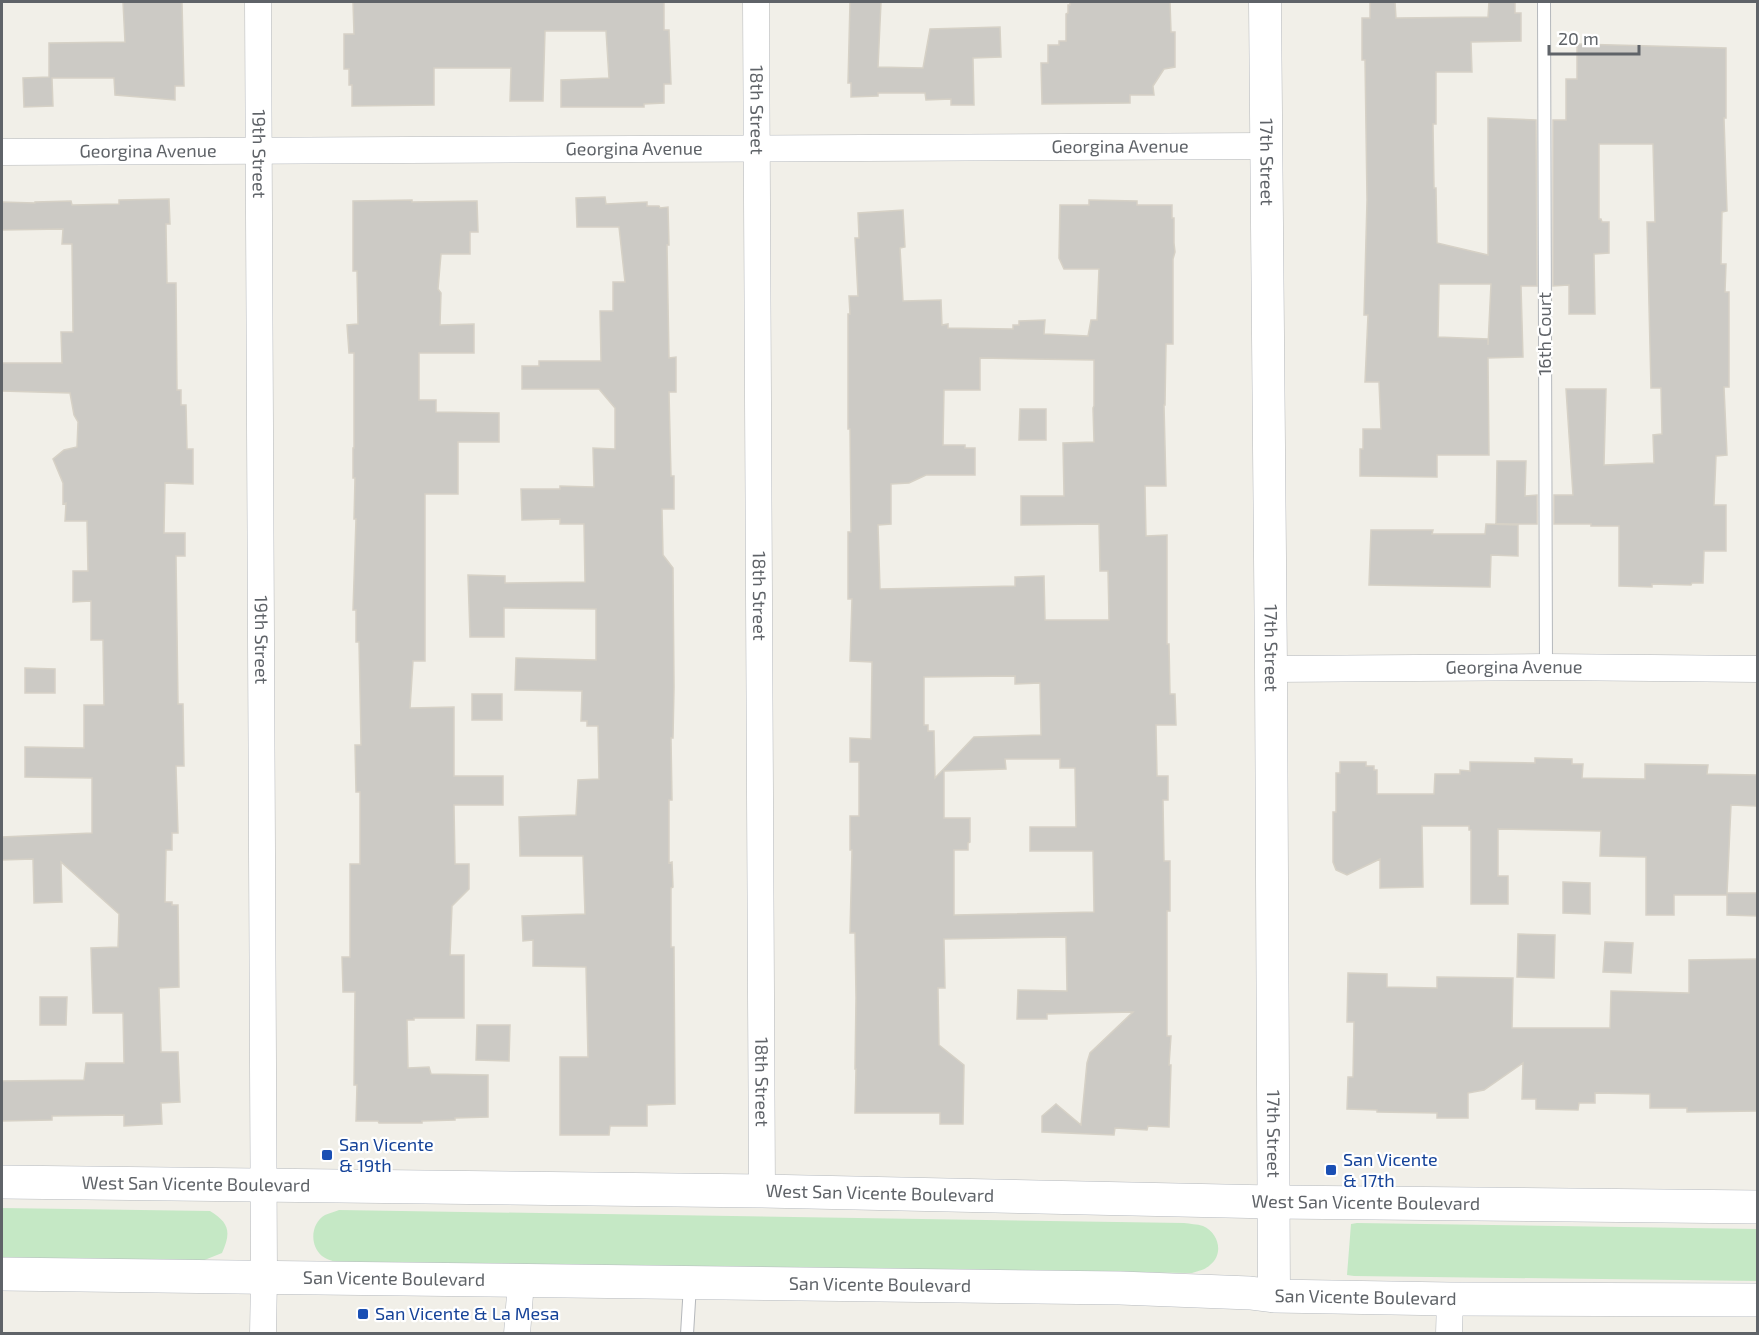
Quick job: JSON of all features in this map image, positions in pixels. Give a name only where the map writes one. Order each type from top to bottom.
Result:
[{"type":"main road","name":"West San Vicente Boulevard","points":[[2,1182],[762,1191],[1274,1202],[1758,1207]]},
{"type":"main road","name":"San Vicente Boulevard","points":[[2,1274],[1120,1288],[1274,1296],[1450,1299],[1758,1300]]},
{"type":"street","name":"19th Street","points":[[258,2],[264,1277],[262,1334]]},
{"type":"street","name":"18th Street","points":[[756,2],[762,1191]]},
{"type":"street","name":"17th Street","points":[[1265,2],[1274,1296]]},
{"type":"street","name":"Georgina Avenue","points":[[2,152],[1265,146]]},
{"type":"street","name":"Georgina Avenue","points":[[1271,669],[1545,667],[1758,669]]},
{"type":"street","points":[[517,1334],[521,1281]]},
{"type":"street","points":[[1449,1334],[1450,1299]]},
{"type":"lane","name":"16th Court","points":[[1544,2],[1545,667]]},
{"type":"lane","points":[[687,1334],[690,1284]]},
{"type":"green space","points":[[2,1208],[210,1211],[225,1224],[227,1240],[222,1253],[202,1261],[2,1259]]},
{"type":"green space","points":[[339,1210],[1184,1223],[1201,1225],[1208,1229],[1216,1239],[1218,1250],[1210,1265],[1192,1273],[339,1263],[324,1257],[318,1251],[313,1234],[320,1219]]},
{"type":"green space","points":[[1351,1224],[1757,1229],[1757,1281],[1347,1275]]},
{"type":"building","points":[[123,2],[182,2],[184,86],[175,86],[175,100],[115,95],[114,78],[52,78],[53,106],[24,107],[23,78],[49,77],[49,43],[125,42]]},
{"type":"building","points":[[353,2],[664,2],[664,30],[669,30],[671,84],[664,84],[664,103],[644,104],[644,107],[561,107],[561,80],[609,78],[606,31],[545,31],[543,101],[510,101],[511,68],[434,68],[434,105],[352,106],[349,69],[344,69],[344,34],[354,34]]},
{"type":"building","points":[[850,2],[881,2],[878,67],[923,68],[930,29],[1000,27],[1001,57],[973,58],[974,105],[951,105],[951,99],[926,100],[925,93],[878,93],[878,96],[851,97],[851,83],[848,83]]},
{"type":"building","points":[[1070,2],[1170,2],[1171,32],[1175,32],[1175,67],[1164,69],[1153,86],[1154,95],[1130,95],[1130,103],[1042,104],[1041,63],[1048,63],[1048,45],[1059,45],[1059,41],[1066,41],[1066,14]]},
{"type":"building","points":[[1370,2],[1395,2],[1396,18],[1488,17],[1489,2],[1515,2],[1515,13],[1521,13],[1521,41],[1471,42],[1472,72],[1436,72],[1436,124],[1433,124],[1437,243],[1488,255],[1488,118],[1536,120],[1537,286],[1521,286],[1523,357],[1488,358],[1489,455],[1437,455],[1437,477],[1360,476],[1363,429],[1381,429],[1379,382],[1365,382],[1368,315],[1364,315],[1367,200],[1365,60],[1362,60],[1362,18],[1370,18]],"holes":[[[1439,284],[1491,284],[1488,345],[1488,339],[1438,337]]]},
{"type":"building","points":[[1577,44],[1726,48],[1726,118],[1724,118],[1727,211],[1722,212],[1721,264],[1726,264],[1725,292],[1729,292],[1729,387],[1724,387],[1727,455],[1716,456],[1714,505],[1726,505],[1726,551],[1704,551],[1703,583],[1652,584],[1652,587],[1619,586],[1619,526],[1554,524],[1554,495],[1573,495],[1566,389],[1606,389],[1604,465],[1654,463],[1653,435],[1662,434],[1661,388],[1651,388],[1647,222],[1655,222],[1653,144],[1599,144],[1599,219],[1602,222],[1609,222],[1609,253],[1594,254],[1595,314],[1569,314],[1569,285],[1553,286],[1553,120],[1566,120],[1566,79],[1577,79]]},
{"type":"building","points":[[605,197],[606,204],[647,202],[647,206],[668,207],[669,358],[676,357],[676,392],[669,392],[674,509],[662,509],[663,555],[673,568],[674,687],[669,863],[672,862],[673,887],[671,888],[671,947],[674,947],[675,1104],[647,1105],[647,1126],[610,1126],[609,1135],[560,1135],[560,1057],[588,1057],[586,967],[533,966],[533,940],[523,941],[522,916],[585,914],[583,856],[520,856],[519,817],[576,815],[578,780],[599,779],[598,726],[587,726],[587,721],[581,721],[582,691],[515,690],[516,658],[596,660],[596,609],[504,608],[504,637],[470,637],[468,575],[505,576],[505,583],[585,582],[584,524],[560,524],[560,519],[522,520],[521,489],[560,489],[560,486],[594,487],[593,448],[615,449],[615,408],[599,389],[522,389],[522,366],[539,366],[539,361],[601,361],[600,311],[613,311],[613,282],[625,282],[619,227],[577,227],[576,198]]},
{"type":"building","points":[[169,199],[170,224],[166,224],[167,283],[176,283],[177,390],[181,390],[181,405],[186,405],[187,449],[193,449],[193,484],[165,483],[164,533],[185,533],[185,556],[176,556],[178,704],[183,704],[184,766],[176,766],[178,833],[172,833],[172,850],[166,850],[165,902],[178,905],[179,987],[159,988],[161,1052],[178,1052],[180,1102],[161,1103],[162,1124],[124,1126],[124,1115],[52,1116],[52,1120],[2,1121],[2,1081],[84,1080],[86,1063],[124,1063],[123,1013],[93,1013],[91,948],[118,947],[119,914],[61,862],[62,902],[34,903],[33,859],[2,860],[2,837],[92,833],[92,778],[25,777],[25,747],[84,748],[84,705],[104,705],[103,640],[91,640],[91,601],[73,602],[73,571],[88,571],[87,521],[65,521],[66,503],[63,504],[63,483],[53,459],[64,450],[77,447],[78,422],[74,415],[70,393],[2,391],[2,363],[62,363],[61,332],[73,332],[72,244],[62,244],[63,229],[2,230],[2,202],[71,201],[72,205],[119,204],[119,200]]},
{"type":"building","points":[[412,200],[412,202],[477,201],[478,232],[470,232],[470,254],[441,254],[438,289],[441,293],[440,325],[474,324],[474,353],[419,353],[419,400],[436,400],[436,412],[499,413],[499,442],[458,442],[458,494],[425,494],[425,661],[413,661],[410,708],[454,707],[454,776],[503,776],[503,805],[454,805],[455,864],[469,864],[469,889],[452,906],[450,955],[464,955],[464,1018],[407,1020],[408,1068],[429,1067],[431,1074],[488,1075],[488,1117],[422,1121],[422,1123],[379,1123],[378,1121],[356,1121],[355,992],[343,992],[342,957],[350,957],[350,864],[360,864],[360,792],[356,792],[355,745],[361,745],[359,642],[356,642],[356,610],[353,610],[356,519],[354,519],[355,478],[353,478],[354,353],[349,353],[347,325],[358,324],[357,271],[353,271],[353,201]]},
{"type":"building","points":[[1089,200],[1137,201],[1137,205],[1172,205],[1172,218],[1174,218],[1173,344],[1166,344],[1164,405],[1166,486],[1145,486],[1146,536],[1167,535],[1167,644],[1169,644],[1170,694],[1175,694],[1176,725],[1156,725],[1157,776],[1168,776],[1168,800],[1163,800],[1164,861],[1170,861],[1170,911],[1167,911],[1167,1036],[1171,1036],[1169,1127],[1148,1126],[1147,1130],[1115,1128],[1114,1135],[1042,1132],[1042,1116],[1056,1104],[1081,1125],[1090,1053],[1133,1012],[1047,1014],[1047,1019],[1017,1019],[1018,990],[1067,991],[1066,937],[944,939],[945,988],[938,988],[939,1045],[964,1065],[963,1124],[940,1124],[940,1113],[855,1113],[855,933],[850,933],[852,850],[850,850],[850,816],[859,816],[859,762],[850,762],[850,738],[871,739],[872,662],[850,661],[852,599],[848,599],[848,532],[851,532],[848,314],[850,314],[849,296],[858,296],[855,238],[859,238],[858,213],[903,210],[905,247],[900,248],[903,301],[941,300],[942,325],[948,324],[948,328],[1013,329],[1013,325],[1019,325],[1019,321],[1045,320],[1044,334],[1088,336],[1091,320],[1097,320],[1099,269],[1064,269],[1059,258],[1060,205],[1089,205]],"holes":[[[980,358],[1094,360],[1094,442],[1063,443],[1064,496],[1021,496],[1021,525],[1099,524],[1100,571],[1108,571],[1109,620],[1045,620],[1044,576],[1015,577],[1015,586],[880,589],[878,525],[891,524],[891,484],[909,483],[926,475],[975,475],[975,448],[965,448],[965,445],[943,445],[944,390],[980,390]],[[1015,676],[1015,684],[1040,683],[1041,735],[974,737],[935,778],[934,731],[928,731],[928,725],[924,725],[924,677]],[[1005,759],[1060,759],[1060,768],[1075,768],[1076,827],[1030,827],[1030,851],[1093,851],[1094,912],[954,915],[954,850],[968,850],[970,818],[944,818],[944,771],[1006,769]]]},
{"type":"building","points":[[1020,409],[1046,409],[1046,440],[1019,440]]},
{"type":"building","points":[[1497,461],[1526,461],[1525,496],[1537,495],[1537,524],[1496,524]]},
{"type":"building","points":[[1486,524],[1518,525],[1518,556],[1491,555],[1490,587],[1369,585],[1371,530],[1433,530],[1432,534],[1485,534]]},
{"type":"building","points":[[25,668],[55,669],[55,693],[25,693]]},
{"type":"building","points":[[472,694],[502,694],[502,720],[472,720]]},
{"type":"building","points":[[1535,758],[1572,759],[1572,764],[1583,764],[1582,778],[1645,779],[1645,764],[1708,765],[1707,774],[1757,775],[1756,806],[1731,805],[1727,893],[1758,893],[1758,916],[1727,915],[1727,895],[1674,895],[1674,915],[1646,915],[1646,857],[1600,856],[1601,831],[1498,829],[1498,876],[1508,876],[1508,904],[1471,904],[1471,830],[1469,826],[1422,826],[1423,887],[1380,888],[1380,859],[1347,875],[1336,870],[1333,862],[1333,812],[1336,812],[1336,773],[1340,773],[1340,762],[1366,762],[1366,766],[1374,766],[1374,770],[1377,770],[1377,794],[1434,794],[1435,774],[1460,774],[1460,770],[1470,771],[1470,762],[1535,763]]},
{"type":"building","points":[[1563,882],[1590,883],[1590,914],[1563,913]]},
{"type":"building","points":[[1518,934],[1555,935],[1554,978],[1517,977]]},
{"type":"building","points":[[1605,942],[1633,943],[1631,973],[1603,972]]},
{"type":"building","points":[[1758,959],[1758,1111],[1687,1112],[1687,1108],[1650,1108],[1650,1094],[1595,1093],[1595,1103],[1579,1103],[1578,1110],[1536,1109],[1536,1099],[1522,1099],[1523,1063],[1484,1090],[1468,1093],[1468,1118],[1437,1118],[1437,1113],[1347,1109],[1348,1077],[1353,1077],[1354,1022],[1347,1022],[1348,973],[1387,974],[1387,987],[1437,988],[1437,977],[1513,978],[1512,1028],[1610,1028],[1611,991],[1689,993],[1689,960]]},
{"type":"building","points":[[40,997],[67,997],[66,1025],[40,1025]]},
{"type":"building","points":[[477,1025],[510,1025],[509,1061],[476,1060]]},
{"type":"place","name":"San Vicente & 19th","points":[[327,1155]]},
{"type":"place","name":"San Vicente & 17th","points":[[1331,1170]]},
{"type":"place","name":"San Vicente & La Mesa","points":[[363,1314]]}]
